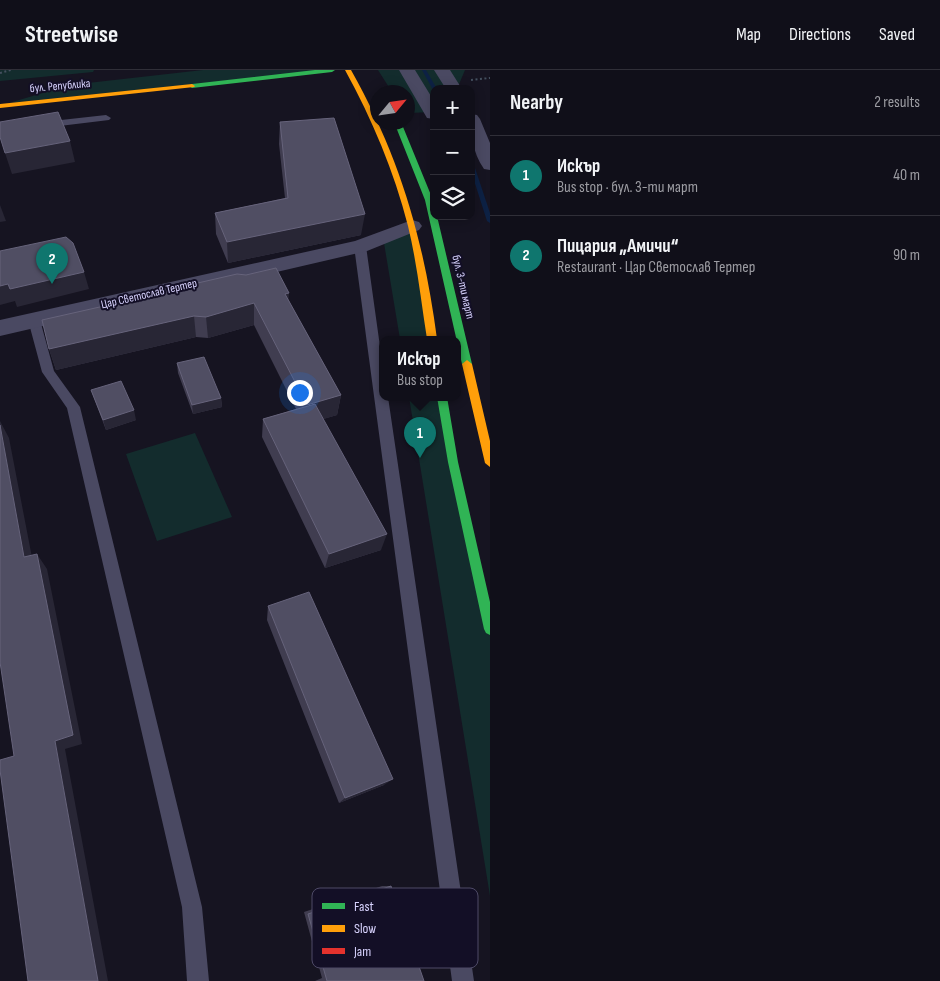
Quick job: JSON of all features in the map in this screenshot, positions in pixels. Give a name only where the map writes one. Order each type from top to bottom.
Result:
[{"type":"street","name":"бул. Република","points":[[0,106],[332,70]]},
{"type":"street","points":[[348,70],[372,116],[394,168],[412,226],[431,336]]},
{"type":"street","points":[[407,70],[430,107]]},
{"type":"street","points":[[442,70],[451,85]]},
{"type":"street","points":[[415,115],[430,114]]},
{"type":"street","points":[[475,129],[490,165]]},
{"type":"street","name":"бул. 3-ти март","points":[[400,130],[429,200],[485,418],[490,463]]},
{"type":"street","name":"Цар Светослав Тертер","points":[[0,328],[360,246],[412,226]]},
{"type":"street","points":[[443,401],[453,462],[490,629]]},
{"type":"lane","points":[[29,126],[106,118]]},
{"type":"lane","points":[[360,246],[379,382]]},
{"type":"lane","points":[[34,320],[48,372],[73,407],[192,908],[198,981]]},
{"type":"lane","points":[[382,401],[450,888]]},
{"type":"lane","points":[[461,968],[463,981]]},
{"type":"path","points":[[0,73],[11,70]]},
{"type":"green space","points":[[0,70],[94,70],[93,72],[0,81]]},
{"type":"green space","points":[[203,70],[332,70],[9,103],[70,85]]},
{"type":"green space","points":[[378,70],[465,70],[459,85],[430,85],[430,112],[415,113],[415,85],[388,85]]},
{"type":"green space","points":[[412,226],[431,336],[400,336],[383,237]]},
{"type":"green space","points":[[410,401],[443,401],[453,462],[490,629],[490,896]]},
{"type":"green space","points":[[195,433],[232,517],[157,541],[126,454]]},
{"type":"building","points":[[58,112],[70,141],[5,153],[0,137],[0,122]]},
{"type":"building","points":[[334,118],[365,214],[227,242],[215,213],[288,198],[280,122]]},
{"type":"building","points":[[66,237],[73,243],[84,272],[10,289],[8,284],[0,286],[0,251]]},
{"type":"building","points":[[276,268],[289,293],[285,294],[341,395],[307,405],[254,303],[206,317],[194,316],[49,349],[42,320],[237,274],[246,275]]},
{"type":"building","points":[[204,357],[221,398],[192,405],[177,363]]},
{"type":"building","points":[[121,381],[134,410],[103,420],[91,390]]},
{"type":"building","points":[[315,404],[387,534],[329,554],[263,419]]},
{"type":"building","points":[[0,425],[24,557],[37,554],[73,735],[55,741],[98,981],[28,981],[0,770],[0,760],[14,756],[0,662]]},
{"type":"building","points":[[309,592],[393,779],[345,798],[268,606]]},
{"type":"building","points":[[312,913],[312,928],[308,914]]},
{"type":"building","points":[[323,968],[419,968],[424,981],[327,981]]},
{"type":"waterway","points":[[424,70],[433,85]]},
{"type":"waterway","points":[[475,174],[490,221]]},
{"type":"traffic: fast","points":[[192,86],[332,70]]},
{"type":"traffic: fast","points":[[400,130],[429,200],[461,336]]},
{"type":"traffic: fast","points":[[461,338],[467,364]]},
{"type":"traffic: fast","points":[[443,401],[453,462],[490,629]]},
{"type":"traffic: slow","points":[[348,70],[368,107],[400,185],[418,254],[432,336]]},
{"type":"traffic: slow","points":[[0,106],[192,86]]},
{"type":"traffic: slow","points":[[467,364],[490,463]]},
{"type":"place","name":"Пицария „Амичи“","points":[[52,284]]},
{"type":"place","name":"Искър","points":[[420,458]]}]
